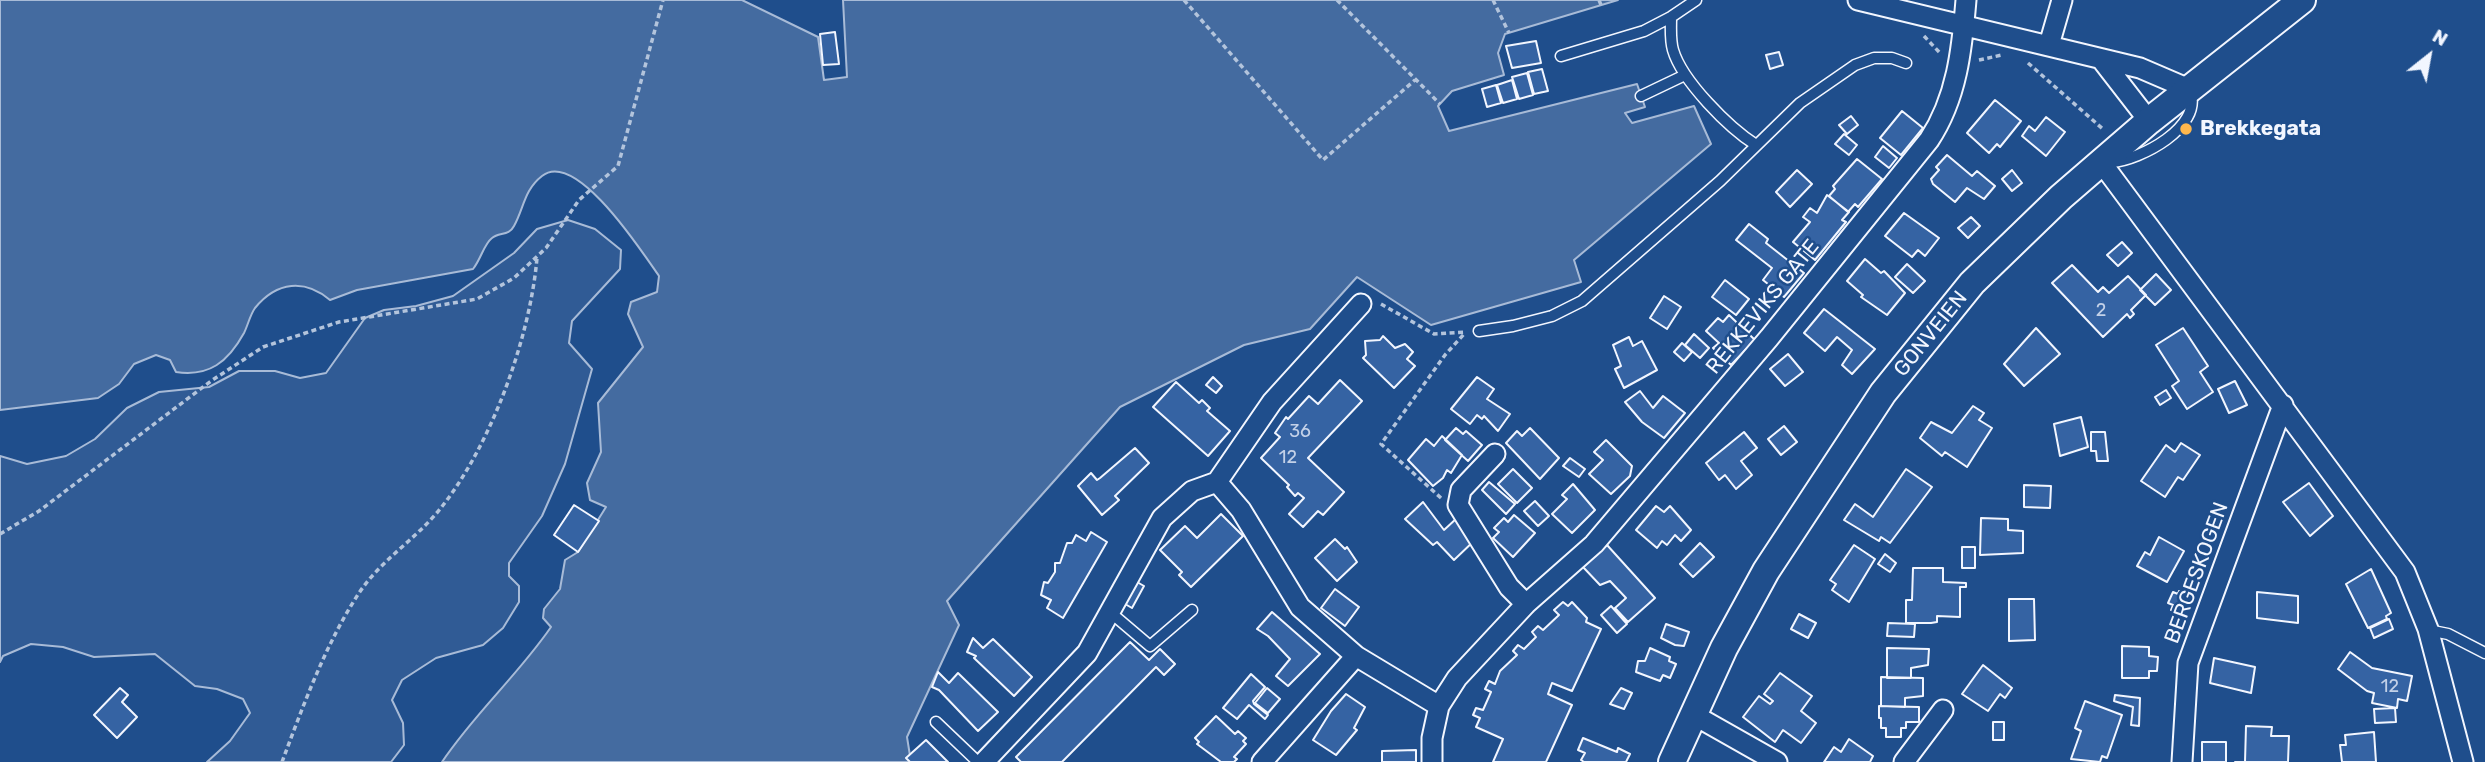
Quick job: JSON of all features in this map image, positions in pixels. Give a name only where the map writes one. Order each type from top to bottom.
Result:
[{"type":"street","points":[[1857,0],[2140,68],[2189,89]]},
{"type":"street","name":"REKKEVIKS GATE","points":[[1432,762],[1432,738],[1439,706],[1457,678],[1526,604],[1594,544],[1769,338],[1929,140],[1941,121],[1955,83],[1966,0]]},
{"type":"street","points":[[2049,45],[2062,0]]},
{"type":"street","name":"GONVEIEN","points":[[1672,762],[1724,648],[1766,571],[1883,393],[1972,283],[2101,162],[2302,0]]},
{"type":"street","points":[[2101,58],[2149,121]]},
{"type":"street","points":[[2101,162],[2405,572],[2427,629],[2463,762]]},
{"type":"street","points":[[984,762],[1087,653],[1163,518],[1192,491],[1217,482],[1272,402],[1361,304]]},
{"type":"street","name":"BERGESKOGEN","points":[[2182,762],[2188,663],[2283,405]]},
{"type":"street","points":[[1495,454],[1461,490],[1458,505],[1509,587],[1526,604]]},
{"type":"street","points":[[1217,482],[1241,510],[1300,607],[1356,656],[1439,706]]},
{"type":"street","points":[[1262,762],[1356,656]]},
{"type":"street","points":[[1905,762],[1943,710]]},
{"type":"street","points":[[1693,715],[1777,762]]},
{"type":"lane","points":[[1561,56],[1644,31],[1671,18],[1696,0]]},
{"type":"lane","points":[[1671,18],[1673,51],[1685,75],[1728,122],[1756,145]]},
{"type":"lane","points":[[1479,331],[1552,316],[1582,301],[1669,228],[1800,103],[1855,65],[1874,58],[1892,58],[1906,63]]},
{"type":"lane","points":[[1641,96],[1685,75]]},
{"type":"lane","points":[[2101,162],[2129,161],[2168,137],[2190,115],[2194,101],[2189,89]]},
{"type":"lane","points":[[1110,612],[1150,646],[1192,610]]},
{"type":"lane","points":[[2427,629],[2448,634],[2485,653]]},
{"type":"lane","points":[[936,722],[978,762]]},
{"type":"path","points":[[0,534],[39,511],[211,381],[263,347],[339,322],[477,299],[514,278],[538,256],[579,200],[618,166],[663,0]]},
{"type":"path","points":[[1184,0],[1323,160],[1415,80]]},
{"type":"path","points":[[1337,0],[1440,104]]},
{"type":"path","points":[[1493,0],[1509,33]]},
{"type":"path","points":[[282,762],[301,711],[359,593],[378,569],[442,507],[483,437],[517,355],[538,256]]},
{"type":"path","points":[[1361,304],[1384,304],[1434,334],[1479,331]]},
{"type":"path","points":[[1458,505],[1440,498],[1381,444],[1445,355],[1466,332]]},
{"type":"shaded area","points":[[0,0],[742,0],[818,37],[824,80],[847,77],[843,0],[1618,0],[1505,34],[1498,53],[1504,75],[1452,91],[1438,106],[1449,131],[1637,84],[1645,107],[1625,113],[1632,123],[1694,106],[1711,144],[1574,260],[1581,282],[1431,325],[1357,277],[1310,329],[1244,345],[1120,407],[947,601],[959,625],[907,737],[911,762],[442,762],[551,627],[543,618],[544,609],[560,589],[565,560],[578,552],[606,507],[590,500],[587,483],[601,452],[598,403],[643,347],[628,314],[631,302],[657,292],[659,276],[607,207],[572,177],[556,172],[536,181],[512,229],[489,241],[473,269],[357,290],[330,300],[321,293],[301,286],[282,288],[272,292],[255,308],[238,343],[224,359],[208,370],[176,372],[170,360],[156,355],[134,364],[119,384],[98,398],[0,410]]},
{"type":"shaded area","points":[[568,220],[595,229],[621,250],[620,269],[572,321],[569,343],[592,369],[565,464],[542,516],[509,563],[509,576],[519,586],[519,602],[503,628],[483,645],[436,658],[402,680],[392,700],[403,723],[404,745],[391,762],[207,762],[230,741],[250,713],[243,699],[217,689],[195,686],[155,654],[94,657],[63,647],[31,644],[3,656],[0,662],[0,456],[27,464],[66,456],[95,439],[127,408],[159,392],[209,387],[239,371],[275,371],[300,378],[326,373],[365,318],[384,310],[416,306],[453,296],[514,253],[537,229]]},
{"type":"building","points":[[835,32],[839,64],[823,65],[820,34]]},
{"type":"building","points":[[1536,41],[1541,63],[1512,68],[1506,46]]},
{"type":"building","points":[[1779,52],[1783,65],[1770,69],[1766,55]]},
{"type":"building","points":[[1542,69],[1548,91],[1534,94],[1528,72]]},
{"type":"building","points":[[1527,73],[1533,95],[1519,99],[1512,77]]},
{"type":"building","points":[[1512,80],[1517,99],[1503,103],[1497,85]]},
{"type":"building","points":[[1496,85],[1501,103],[1487,107],[1482,89]]},
{"type":"building","points":[[1995,100],[2021,121],[2000,147],[1997,144],[1989,153],[1967,133]]},
{"type":"building","points":[[1902,111],[1923,128],[1901,155],[1880,138]]},
{"type":"building","points":[[1851,116],[1858,125],[1847,134],[1839,125]]},
{"type":"building","points":[[2046,117],[2065,132],[2046,156],[2022,136],[2029,126],[2035,131]]},
{"type":"building","points":[[1844,134],[1857,145],[1849,155],[1835,144]]},
{"type":"building","points":[[1883,146],[1897,158],[1889,168],[1875,157]]},
{"type":"building","points":[[1947,155],[1972,176],[1977,171],[1995,186],[1984,199],[1967,188],[1955,202],[1933,184],[1931,179],[1939,170],[1936,167]]},
{"type":"building","points":[[1857,159],[1882,179],[1858,207],[1855,204],[1848,212],[1829,196],[1835,189],[1833,186]]},
{"type":"building","points":[[1797,170],[1812,184],[1790,207],[1776,192]]},
{"type":"building","points":[[2012,170],[2022,183],[2012,191],[2002,179]]},
{"type":"building","points":[[1827,195],[1849,212],[1842,220],[1846,222],[1815,260],[1793,242],[1810,222],[1803,217],[1810,208],[1817,213]]},
{"type":"building","points":[[1904,213],[1939,238],[1925,256],[1918,250],[1912,257],[1885,236]]},
{"type":"building","points":[[1971,217],[1980,226],[1968,238],[1958,228]]},
{"type":"building","points":[[1749,224],[1768,239],[1766,243],[1804,273],[1784,297],[1763,280],[1772,268],[1736,240]]},
{"type":"building","points":[[2122,242],[2132,253],[2118,266],[2107,255]]},
{"type":"building","points":[[1865,259],[1881,273],[1884,271],[1905,293],[1887,315],[1861,297],[1863,295],[1847,281]]},
{"type":"building","points":[[1907,264],[1925,281],[1913,293],[1895,277]]},
{"type":"building","points":[[2072,265],[2098,292],[2103,287],[2109,293],[2128,276],[2146,295],[2131,310],[2134,314],[2130,318],[2127,314],[2103,337],[2052,283]]},
{"type":"building","points":[[2156,274],[2171,290],[2155,305],[2140,290]]},
{"type":"building","points":[[1725,280],[1749,299],[1736,315],[1712,297]]},
{"type":"building","points":[[1664,296],[1681,307],[1667,329],[1650,318]]},
{"type":"building","points":[[1824,309],[1875,349],[1852,374],[1842,365],[1852,350],[1837,337],[1825,351],[1804,333]]},
{"type":"building","points":[[1729,315],[1755,340],[1731,365],[1713,348],[1719,343],[1706,331],[1718,318],[1723,322]]},
{"type":"building","points":[[2036,328],[2060,354],[2024,386],[2004,364]]},
{"type":"building","points":[[2183,328],[2208,366],[2200,372],[2213,392],[2187,409],[2172,386],[2179,381],[2156,345]]},
{"type":"building","points":[[1694,334],[1709,348],[1700,358],[1685,345]]},
{"type":"building","points":[[1383,336],[1395,348],[1405,344],[1413,352],[1407,359],[1415,366],[1394,388],[1363,358],[1366,355],[1365,341],[1380,340]]},
{"type":"building","points":[[1629,337],[1633,346],[1642,341],[1657,370],[1624,388],[1615,369],[1621,366],[1613,345]]},
{"type":"building","points":[[1682,343],[1692,352],[1684,361],[1674,352]]},
{"type":"building","points":[[1788,354],[1803,372],[1785,386],[1770,369]]},
{"type":"building","points":[[1213,377],[1222,386],[1216,393],[1206,385]]},
{"type":"building","points":[[1477,377],[1494,389],[1487,399],[1510,414],[1498,431],[1484,416],[1482,419],[1477,415],[1470,424],[1451,409]]},
{"type":"building","points":[[1340,380],[1362,401],[1308,458],[1344,492],[1323,515],[1318,511],[1303,527],[1289,514],[1304,498],[1298,493],[1295,496],[1287,487],[1289,485],[1261,458],[1280,437],[1275,433],[1286,417],[1288,419],[1309,396],[1318,404]]},
{"type":"building","points":[[2235,381],[2247,405],[2229,413],[2218,389]]},
{"type":"building","points":[[1176,382],[1199,403],[1202,400],[1210,408],[1207,411],[1230,431],[1208,456],[1153,407]]},
{"type":"building","points":[[2166,390],[2171,398],[2160,405],[2155,397]]},
{"type":"building","points":[[1640,391],[1653,408],[1663,396],[1685,413],[1664,438],[1642,422],[1625,402]]},
{"type":"building","points":[[1973,406],[1984,413],[1979,420],[1992,428],[1967,467],[1945,452],[1942,456],[1920,438],[1931,422],[1952,433]]},
{"type":"building","points":[[2081,417],[2088,447],[2060,456],[2054,424]]},
{"type":"building","points":[[1784,426],[1797,442],[1781,455],[1768,439]]},
{"type":"building","points":[[1456,428],[1463,434],[1466,431],[1482,445],[1468,461],[1445,440]]},
{"type":"building","points":[[1530,428],[1559,458],[1540,479],[1506,443],[1517,431],[1522,436]]},
{"type":"building","points":[[1744,432],[1757,448],[1741,461],[1752,475],[1736,489],[1725,475],[1719,480],[1706,463]]},
{"type":"building","points":[[2091,432],[2105,432],[2108,461],[2097,461],[2096,451],[2091,451]]},
{"type":"building","points":[[1442,436],[1462,455],[1451,473],[1447,470],[1443,478],[1433,486],[1408,460],[1426,439],[1434,446]]},
{"type":"building","points":[[1606,440],[1632,466],[1630,476],[1611,494],[1589,474],[1603,460],[1594,452]]},
{"type":"building","points":[[2181,443],[2200,455],[2183,480],[2178,477],[2165,497],[2141,481],[2166,445],[2175,452]]},
{"type":"building","points":[[1135,448],[1149,463],[1115,496],[1119,500],[1102,515],[1078,486],[1091,473],[1097,480],[1100,478]]},
{"type":"building","points":[[1570,458],[1585,469],[1579,477],[1563,466]]},
{"type":"building","points":[[1513,469],[1532,488],[1517,503],[1498,484]]},
{"type":"building","points":[[1906,469],[1932,487],[1890,543],[1881,537],[1879,541],[1844,520],[1855,504],[1873,517]]},
{"type":"building","points":[[1489,482],[1515,504],[1506,514],[1482,490]]},
{"type":"building","points":[[2309,483],[2333,516],[2310,536],[2283,502]]},
{"type":"building","points":[[1573,484],[1595,510],[1572,533],[1552,514],[1567,499],[1562,495]]},
{"type":"building","points":[[2024,485],[2051,486],[2050,508],[2024,507]]},
{"type":"building","points":[[1535,501],[1549,516],[1538,526],[1524,511]]},
{"type":"building","points":[[1423,502],[1444,530],[1457,518],[1476,539],[1454,560],[1437,542],[1433,545],[1405,519]]},
{"type":"building","points":[[574,505],[599,521],[578,552],[554,535]]},
{"type":"building","points":[[1656,506],[1664,512],[1670,506],[1691,530],[1681,541],[1675,535],[1667,545],[1662,541],[1657,548],[1636,530]]},
{"type":"building","points":[[1221,514],[1243,536],[1191,587],[1179,575],[1182,572],[1160,550],[1185,526],[1197,538]]},
{"type":"building","points":[[1514,515],[1535,533],[1513,557],[1493,538],[1499,532],[1494,528],[1504,518],[1508,522]]},
{"type":"building","points":[[1981,518],[2008,519],[2008,530],[2023,531],[2023,553],[1980,555]]},
{"type":"building","points":[[1091,532],[1107,542],[1063,618],[1047,608],[1051,600],[1041,595],[1044,582],[1048,583],[1055,572],[1055,563],[1060,563],[1067,543],[1072,543],[1076,535],[1086,541]]},
{"type":"building","points":[[2159,537],[2184,551],[2167,582],[2137,566],[2145,552],[2150,555]]},
{"type":"building","points":[[1335,539],[1345,549],[1347,547],[1357,562],[1337,581],[1315,558]]},
{"type":"building","points":[[1700,543],[1714,557],[1693,577],[1680,564]]},
{"type":"building","points":[[1607,545],[1655,598],[1628,622],[1615,608],[1626,598],[1610,581],[1600,585],[1583,567]]},
{"type":"building","points":[[1854,545],[1875,559],[1849,602],[1832,590],[1836,584],[1830,580]]},
{"type":"building","points":[[1962,547],[1975,547],[1975,568],[1962,568]]},
{"type":"building","points":[[1885,554],[1896,563],[1890,572],[1878,564]]},
{"type":"building","points":[[1913,568],[1943,568],[1943,582],[1966,583],[1966,587],[1960,587],[1960,617],[1937,616],[1937,622],[1906,623],[1906,600],[1912,600]]},
{"type":"building","points":[[2371,569],[2391,613],[2386,616],[2387,619],[2368,628],[2346,584]]},
{"type":"building","points":[[1137,582],[1144,586],[1132,608],[1125,604]]},
{"type":"building","points":[[1335,589],[1359,607],[1345,626],[1321,608]]},
{"type":"building","points":[[2179,591],[2191,596],[2183,615],[2171,610],[2173,605],[2168,603],[2173,592],[2178,594]]},
{"type":"building","points":[[2257,592],[2298,596],[2298,623],[2257,618]]},
{"type":"building","points":[[2009,599],[2034,599],[2035,640],[2009,641]]},
{"type":"building","points":[[1563,602],[1568,606],[1572,602],[1587,618],[1586,622],[1601,629],[1572,691],[1552,683],[1548,694],[1572,705],[1546,762],[1493,762],[1503,739],[1476,727],[1480,718],[1473,715],[1476,708],[1483,710],[1491,692],[1485,689],[1489,681],[1495,684],[1500,671],[1517,655],[1513,651],[1518,645],[1524,649],[1536,637],[1532,632],[1538,626],[1543,630],[1559,615],[1554,610]]},
{"type":"building","points":[[1611,606],[1627,624],[1617,633],[1601,615]]},
{"type":"building","points":[[1272,612],[1320,654],[1288,686],[1276,676],[1290,659],[1268,636],[1257,629]]},
{"type":"building","points":[[1799,614],[1816,623],[1808,638],[1791,629]]},
{"type":"building","points":[[2389,619],[2393,629],[2374,638],[2370,628]]},
{"type":"building","points":[[1888,623],[1915,624],[1914,637],[1887,636]]},
{"type":"building","points":[[1666,624],[1689,632],[1684,646],[1661,638]]},
{"type":"building","points":[[973,638],[983,648],[993,639],[1032,677],[1014,696],[974,658],[976,656],[967,652]]},
{"type":"building","points":[[1130,642],[1149,660],[1160,649],[1175,664],[1164,675],[1156,667],[1062,762],[1021,762],[1016,757]]},
{"type":"building","points":[[2122,646],[2149,647],[2149,656],[2158,657],[2157,671],[2149,671],[2149,678],[2122,678]]},
{"type":"building","points":[[1650,648],[1670,657],[1669,661],[1676,664],[1670,678],[1663,675],[1660,681],[1636,672],[1638,661],[1645,661]]},
{"type":"building","points":[[1887,648],[1929,649],[1928,665],[1911,668],[1911,678],[1887,678]]},
{"type":"building","points":[[2350,652],[2372,668],[2412,676],[2407,701],[2398,699],[2397,708],[2372,703],[2374,693],[2367,691],[2338,669]]},
{"type":"building","points":[[2214,658],[2255,667],[2251,693],[2210,683]]},
{"type":"building","points":[[1983,665],[2012,688],[2005,698],[2000,694],[1988,711],[1962,694]]},
{"type":"building","points":[[938,672],[949,683],[958,673],[998,712],[978,731],[939,690],[932,687]]},
{"type":"building","points":[[1780,673],[1812,696],[1801,711],[1816,723],[1801,743],[1783,730],[1775,742],[1743,717],[1759,696],[1770,704],[1773,701],[1764,694]]},
{"type":"building","points":[[1251,674],[1265,687],[1253,701],[1254,704],[1268,715],[1265,719],[1249,705],[1237,719],[1223,708]]},
{"type":"building","points":[[1881,677],[1923,678],[1923,696],[1905,698],[1905,707],[1881,706]]},
{"type":"building","points":[[120,688],[128,695],[122,702],[137,717],[117,738],[94,715]]},
{"type":"building","points":[[1267,688],[1280,699],[1268,713],[1255,703]]},
{"type":"building","points":[[1621,688],[1632,693],[1624,709],[1610,704]]},
{"type":"building","points":[[1346,694],[1365,707],[1354,728],[1357,730],[1336,755],[1313,740],[1331,711]]},
{"type":"building","points":[[2115,695],[2140,698],[2139,726],[2131,725],[2133,707],[2114,701]]},
{"type":"building","points":[[2085,701],[2122,715],[2107,758],[2102,756],[2100,762],[2071,759],[2081,731],[2075,728]]},
{"type":"building","points":[[1879,706],[1919,707],[1919,722],[1906,722],[1906,728],[1901,728],[1901,737],[1886,737],[1886,728],[1881,728]]},
{"type":"building","points":[[2395,708],[2396,722],[2375,723],[2374,709]]},
{"type":"building","points":[[1216,716],[1235,734],[1238,731],[1246,738],[1243,741],[1246,744],[1234,757],[1237,759],[1234,762],[1221,762],[1197,744],[1199,742],[1195,738]]},
{"type":"building","points":[[1993,722],[2004,722],[2004,740],[1993,740]]},
{"type":"building","points":[[2246,726],[2272,727],[2271,736],[2289,736],[2288,762],[2245,762]]},
{"type":"building","points":[[2374,732],[2376,762],[2342,762],[2340,745],[2346,745],[2345,735]]},
{"type":"building","points":[[1583,738],[1617,752],[1618,748],[1630,754],[1626,762],[1584,762],[1581,760],[1585,753],[1578,750]]},
{"type":"building","points":[[1849,739],[1873,756],[1870,762],[1824,762],[1834,747],[1841,752]]},
{"type":"building","points":[[926,740],[948,762],[910,762],[906,758]]},
{"type":"building","points":[[2202,742],[2226,742],[2226,762],[2202,762]]},
{"type":"building","points":[[1416,750],[1416,762],[1382,762],[1382,751]]},
{"type":"place","name":"Brekkegata","points":[[2186,129]]}]
